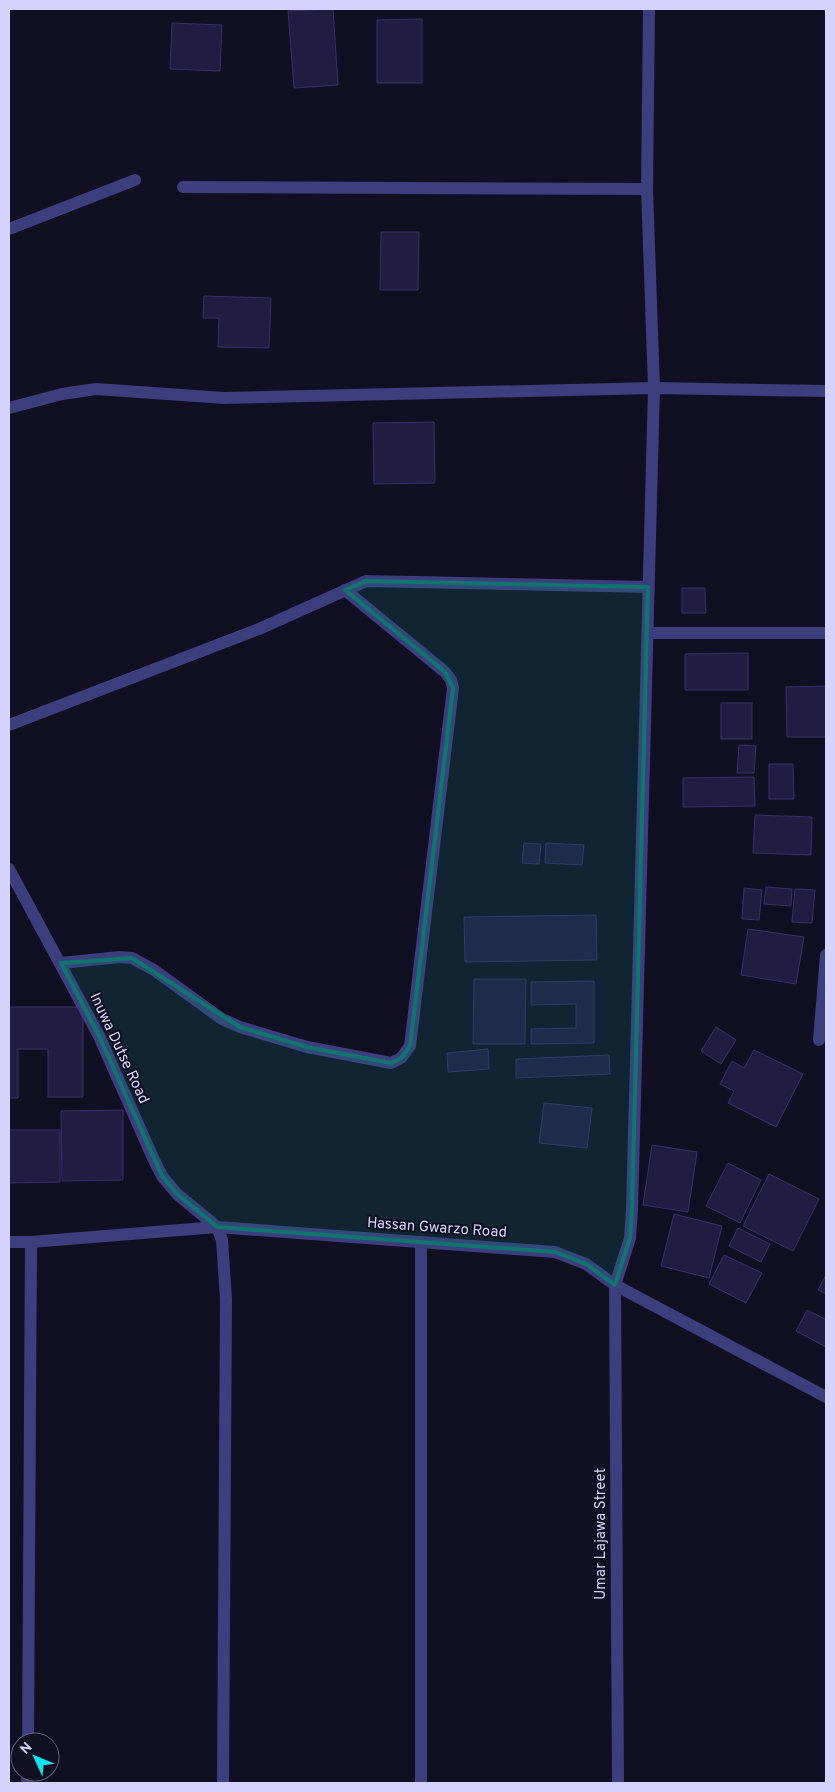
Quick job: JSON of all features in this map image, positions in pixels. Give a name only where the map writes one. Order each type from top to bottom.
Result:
[{"type":"street","name":"Umar Lajawa Street","points":[[618,1783],[615,1285],[630,1238],[632,1209],[648,633],[654,388],[647,189],[649,9]]},
{"type":"street","points":[[9,230],[135,180]]},
{"type":"street","points":[[183,187],[647,189]]},
{"type":"street","points":[[9,408],[62,394],[96,389],[224,398],[654,388],[826,391]]},
{"type":"street","points":[[9,725],[259,629],[366,581],[648,588]]},
{"type":"street","points":[[61,963],[120,957],[132,958],[154,970],[222,1019],[240,1027],[306,1047],[391,1063],[402,1058],[410,1046],[453,688],[445,672],[344,590]]},
{"type":"street","points":[[648,633],[826,633]]},
{"type":"street","name":"Inuwa Dutse Road","points":[[9,869],[99,1036],[162,1176],[177,1194],[217,1227]]},
{"type":"street","points":[[819,1040],[826,955]]},
{"type":"street","points":[[217,1227],[222,1240],[226,1299],[223,1783]]},
{"type":"street","name":"Hassan Gwarzo Road","points":[[9,1242],[31,1242],[217,1227],[555,1252],[586,1264],[615,1285],[826,1397]]},
{"type":"street","points":[[28,1732],[31,1242]]},
{"type":"street","points":[[421,1242],[421,1783]]},
{"type":"highlighted area","points":[[366,581],[648,587],[632,1209],[630,1238],[615,1285],[586,1264],[555,1252],[217,1227],[177,1194],[162,1176],[99,1036],[61,963],[132,958],[240,1027],[307,1047],[391,1063],[401,1058],[410,1046],[453,688],[445,672],[345,590]]},
{"type":"building","points":[[333,9],[338,85],[294,88],[288,11]]},
{"type":"building","points":[[422,19],[422,83],[377,83],[377,20]]},
{"type":"building","points":[[172,23],[222,25],[220,71],[170,69]]},
{"type":"building","points":[[381,232],[419,232],[418,290],[380,290]]},
{"type":"building","points":[[204,296],[271,298],[269,348],[218,347],[219,318],[203,318]]},
{"type":"building","points":[[434,422],[435,483],[374,484],[373,423]]},
{"type":"building","points":[[682,588],[705,588],[706,613],[682,613]]},
{"type":"building","points":[[748,653],[748,690],[685,690],[685,654]]},
{"type":"building","points":[[826,686],[826,737],[787,737],[786,687]]},
{"type":"building","points":[[721,703],[752,703],[752,739],[721,739]]},
{"type":"building","points":[[739,745],[756,746],[754,773],[737,773]]},
{"type":"building","points":[[769,764],[793,764],[794,799],[769,799]]},
{"type":"building","points":[[754,777],[755,806],[683,807],[683,778]]},
{"type":"building","points":[[755,815],[812,817],[811,855],[753,853]]},
{"type":"building","points":[[524,843],[541,844],[539,864],[522,863]]},
{"type":"building","points":[[546,843],[584,845],[582,865],[545,863]]},
{"type":"building","points":[[766,887],[792,889],[791,906],[764,904]]},
{"type":"building","points":[[744,888],[762,890],[759,920],[742,919]]},
{"type":"building","points":[[795,889],[815,890],[812,923],[792,922]]},
{"type":"building","points":[[596,915],[597,960],[465,962],[464,917]]},
{"type":"building","points":[[748,929],[804,937],[796,984],[741,975]]},
{"type":"building","points":[[474,979],[526,979],[525,1044],[473,1044]]},
{"type":"building","points":[[594,981],[594,1043],[531,1044],[531,1029],[576,1028],[576,1004],[531,1005],[531,982]]},
{"type":"building","points":[[9,1007],[83,1007],[83,1097],[48,1097],[48,1049],[18,1049],[18,1098],[9,1098]]},
{"type":"building","points":[[716,1027],[736,1040],[721,1064],[701,1051]]},
{"type":"building","points":[[488,1049],[489,1069],[448,1072],[447,1053]]},
{"type":"building","points":[[754,1050],[803,1074],[776,1127],[728,1103],[734,1091],[720,1084],[732,1061],[744,1068]]},
{"type":"building","points":[[609,1055],[610,1074],[516,1078],[516,1059]]},
{"type":"building","points":[[544,1103],[592,1108],[587,1148],[539,1143]]},
{"type":"building","points":[[123,1110],[123,1180],[62,1181],[61,1111]]},
{"type":"building","points":[[9,1130],[60,1130],[60,1182],[9,1183]]},
{"type":"building","points":[[652,1145],[697,1152],[688,1212],[643,1205]]},
{"type":"building","points":[[728,1163],[761,1180],[740,1223],[706,1206]]},
{"type":"building","points":[[769,1174],[819,1199],[793,1251],[743,1226]]},
{"type":"building","points":[[674,1214],[722,1226],[709,1278],[661,1266]]},
{"type":"building","points":[[738,1228],[770,1244],[761,1262],[729,1246]]},
{"type":"building","points":[[724,1255],[762,1273],[746,1303],[709,1284]]},
{"type":"building","points":[[826,1275],[826,1294],[818,1290]]},
{"type":"building","points":[[807,1310],[825,1319],[826,1317],[826,1347],[796,1331]]}]
